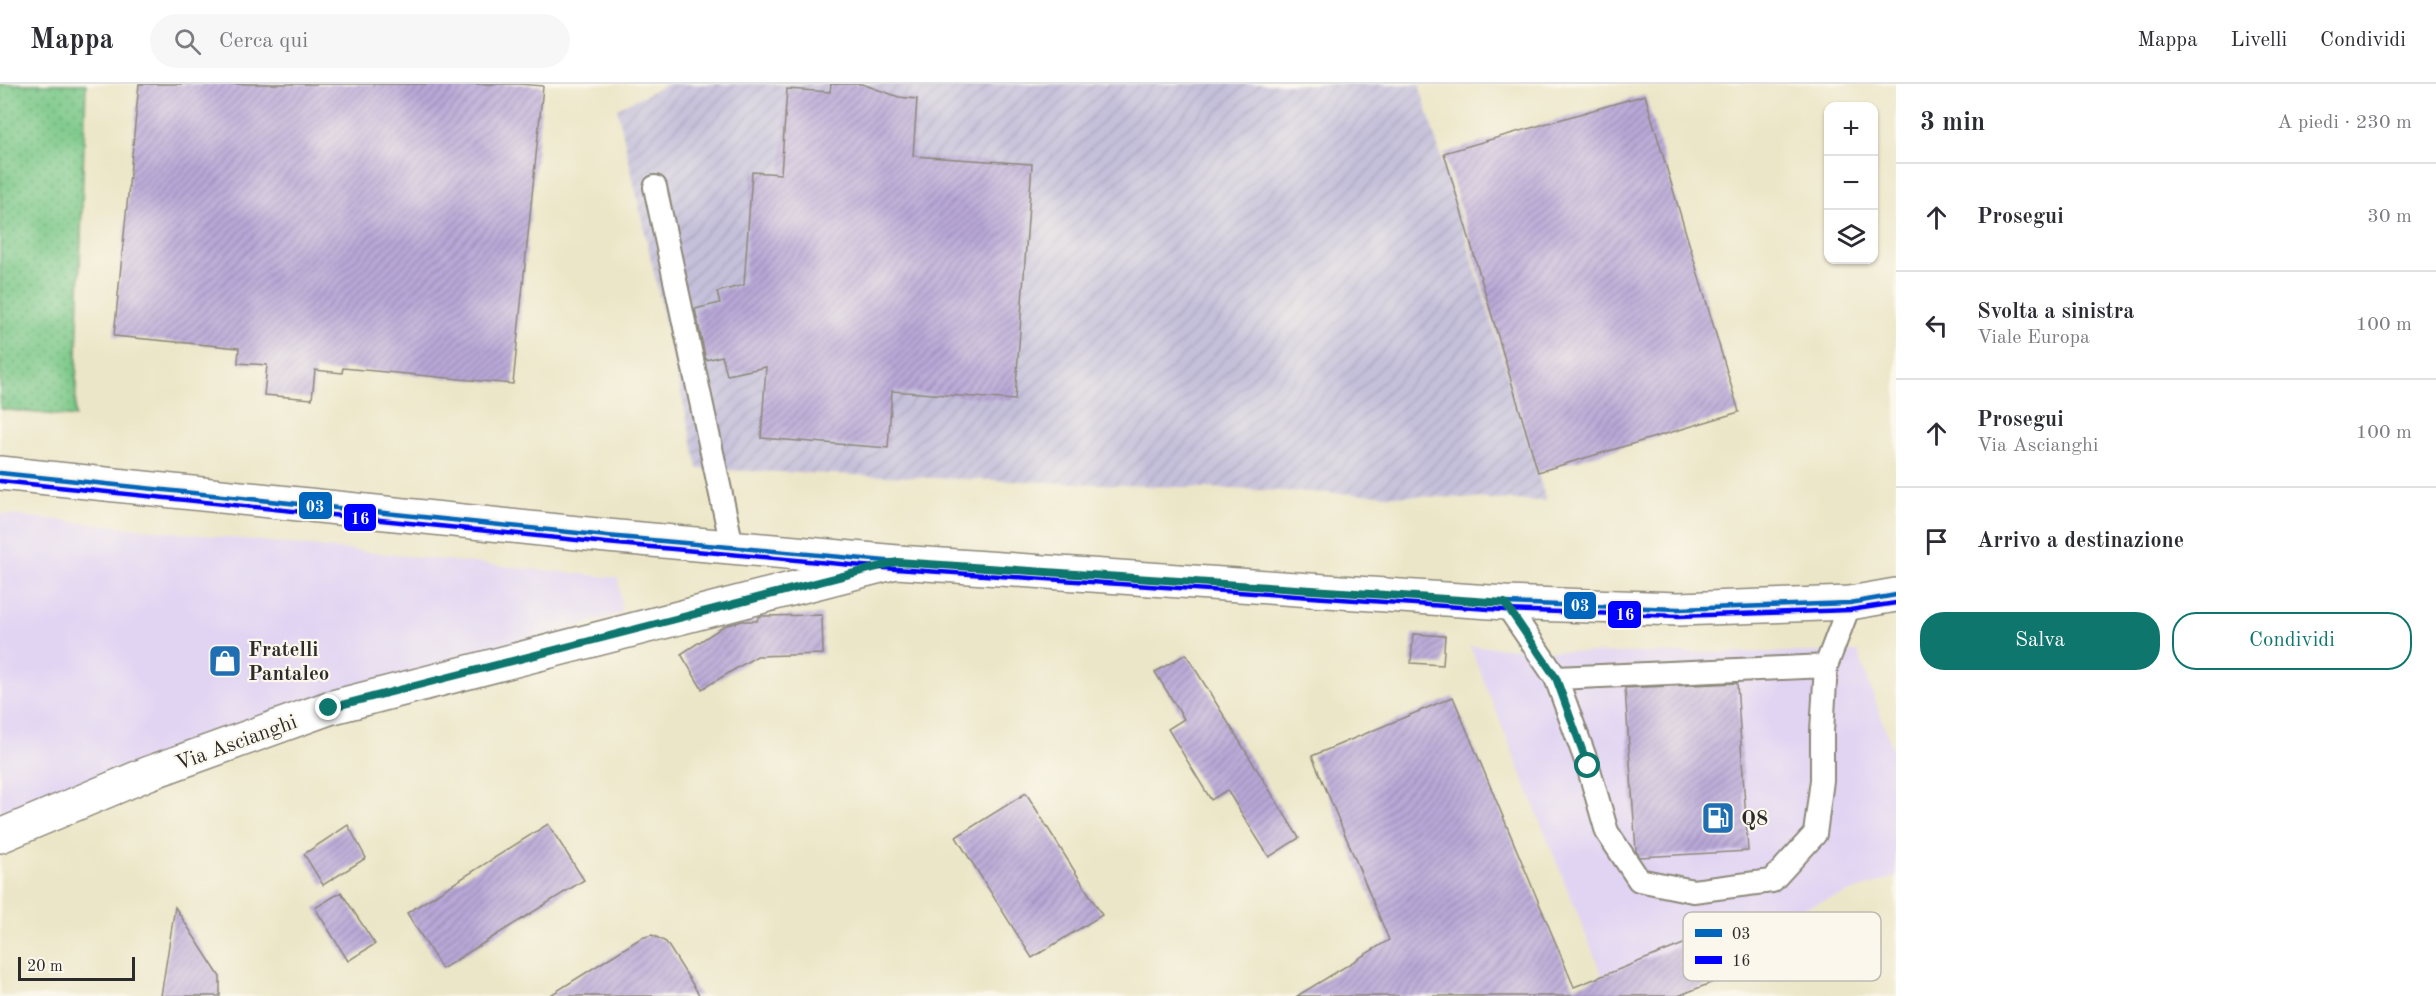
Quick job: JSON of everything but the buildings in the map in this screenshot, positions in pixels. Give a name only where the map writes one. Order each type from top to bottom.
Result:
[{"type":"main road","points":[[0,473],[607,536],[897,562],[1505,603],[1678,609],[1850,603],[1896,595]]},
{"type":"main road","name":"Via Ascianghi","points":[[0,836],[149,773],[329,708],[897,562]]},
{"type":"lane","points":[[655,188],[732,546]]},
{"type":"lane","points":[[1505,603],[1556,678],[1588,766],[1607,832],[1639,880],[1694,891],[1772,881],[1815,834],[1822,780],[1826,666],[1850,603]]},
{"type":"lane","points":[[1556,678],[1826,666]]},
{"type":"shaded area","points":[[668,84],[1419,84],[1546,501],[698,469],[617,108]]},
{"type":"shaded area","name":"Fratelli Pantaleo","points":[[0,514],[618,578],[622,613],[0,821]]},
{"type":"shaded area","name":"Q8","points":[[1470,646],[1591,653],[1858,652],[1896,759],[1896,877],[1791,912],[1683,912],[1683,948],[1602,975]]},
{"type":"green space","points":[[0,84],[86,84],[75,417],[0,409]]},
{"type":"transit line","name":"03","points":[[0,473],[607,536],[897,562],[1505,603],[1678,609],[1850,603],[1896,595]]},
{"type":"transit line","name":"16","points":[[0,481],[606,543],[896,569],[1504,610],[1678,616],[1850,610],[1896,603]]},
{"type":"place","name":"Fratelli Pantaleo","points":[[225,661]]},
{"type":"place","name":"Q8","points":[[1718,818]]},
{"type":"route","points":[[329,708],[897,562],[1505,603],[1556,678],[1588,766]]}]
